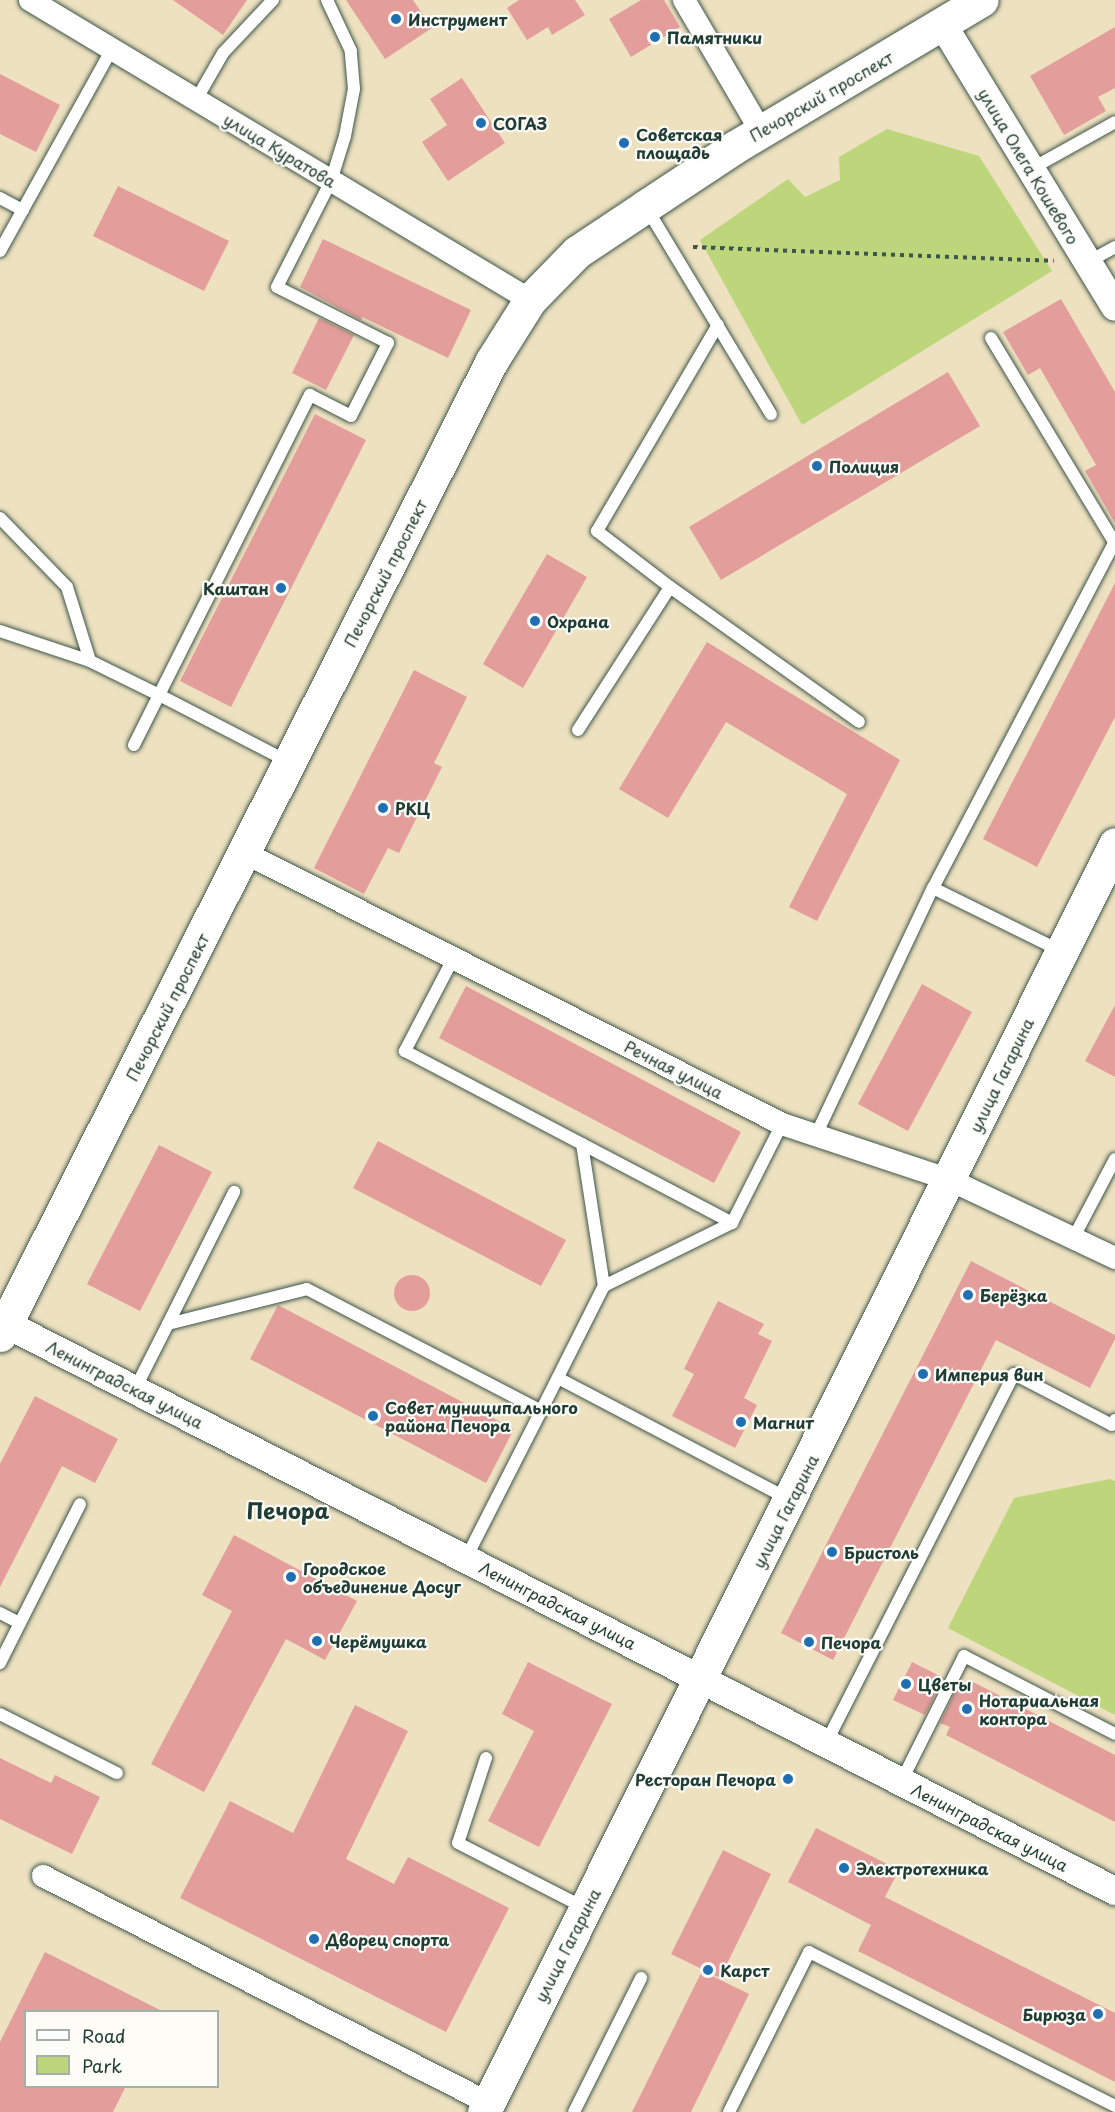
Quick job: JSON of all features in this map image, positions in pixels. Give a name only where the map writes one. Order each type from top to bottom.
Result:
[{"type":"main road","name":"Печорский проспект","points":[[2,1326],[291,763],[491,362],[530,300],[577,252],[646,206],[761,131],[982,0]]},
{"type":"main road","name":"улица Гагарина","points":[[486,2107],[791,1500],[1115,844]]},
{"type":"street","name":"улица Куратова","points":[[30,0],[530,300]]},
{"type":"street","points":[[684,0],[761,131]]},
{"type":"street","name":"улица Олега Кошевого","points":[[943,25],[1031,169],[1076,262],[1115,308]]},
{"type":"street","name":"Речная улица","points":[[245,853],[782,1124],[950,1180],[1115,1258]]},
{"type":"street","name":"Ленинградская улица","points":[[2,1326],[135,1389],[1115,1892]]},
{"type":"street","points":[[43,1876],[486,2107]]},
{"type":"lane","points":[[196,100],[223,53],[273,0]]},
{"type":"lane","points":[[134,745],[310,395],[351,416],[388,343],[277,287],[331,181],[354,89],[351,51],[327,0]]},
{"type":"lane","points":[[0,251],[112,49]]},
{"type":"lane","points":[[1031,169],[1115,122]]},
{"type":"lane","points":[[0,198],[23,210]]},
{"type":"lane","points":[[646,206],[771,414]]},
{"type":"lane","points":[[1076,262],[1115,247]]},
{"type":"lane","points":[[718,325],[597,531],[670,587],[859,722]]},
{"type":"lane","points":[[816,1135],[933,888],[1114,540],[992,338]]},
{"type":"lane","points":[[0,518],[67,587],[90,661]]},
{"type":"lane","points":[[578,730],[670,587]]},
{"type":"lane","points":[[0,631],[90,661],[291,763]]},
{"type":"lane","points":[[933,888],[1062,952]]},
{"type":"lane","points":[[453,959],[405,1051],[732,1223]]},
{"type":"lane","points":[[604,1286],[732,1223],[782,1124]]},
{"type":"lane","points":[[466,1558],[604,1286],[582,1144]]},
{"type":"lane","points":[[1074,1237],[1115,1159]]},
{"type":"lane","points":[[135,1389],[234,1192]]},
{"type":"lane","points":[[168,1324],[306,1289],[541,1411]]},
{"type":"lane","points":[[826,1743],[1014,1374],[1112,1425],[1115,1420]]},
{"type":"lane","points":[[558,1378],[791,1500]]},
{"type":"lane","points":[[0,1663],[80,1504]]},
{"type":"lane","points":[[0,1613],[20,1623]]},
{"type":"lane","points":[[901,1782],[964,1656],[1115,1734]]},
{"type":"lane","points":[[0,1714],[117,1773]]},
{"type":"lane","points":[[486,1758],[458,1843],[586,1909]]},
{"type":"lane","points":[[729,2112],[809,1952],[1115,2106]]},
{"type":"lane","points":[[574,2112],[641,1978]]},
{"type":"path","points":[[670,246],[1076,262]]},
{"type":"green space","points":[[887,129],[979,156],[1052,271],[802,425],[700,240],[788,179],[805,197],[840,180],[839,157]]},
{"type":"green space","points":[[1110,1479],[1115,1481],[1115,1715],[948,1628],[1014,1498]]},
{"type":"building","points":[[173,0],[247,0],[223,35]]},
{"type":"building","points":[[346,0],[413,0],[432,28],[385,59]]},
{"type":"building","points":[[519,0],[575,0],[585,15],[552,35],[548,27],[527,40],[507,8]]},
{"type":"building","points":[[641,0],[664,0],[680,27],[631,57],[609,19]]},
{"type":"building","points":[[1115,27],[1115,88],[1098,97],[1106,111],[1064,135],[1030,76]]},
{"type":"building","points":[[0,74],[60,105],[36,152],[0,134]]},
{"type":"building","points":[[462,78],[505,143],[448,181],[422,142],[447,125],[430,99]]},
{"type":"building","points":[[118,186],[229,241],[204,291],[93,236]]},
{"type":"building","points":[[323,239],[471,310],[448,358],[362,317],[361,320],[300,287]]},
{"type":"building","points":[[1061,299],[1115,392],[1115,523],[1085,471],[1096,465],[1040,368],[1028,375],[1003,332]]},
{"type":"building","points":[[319,318],[354,335],[326,390],[292,373]]},
{"type":"building","name":"Полиция","points":[[948,372],[980,426],[721,580],[689,527]]},
{"type":"building","points":[[315,414],[366,440],[231,707],[180,681]]},
{"type":"building","name":"Охрана","points":[[547,554],[587,577],[523,688],[483,664]]},
{"type":"building","points":[[1115,583],[1115,717],[1037,867],[983,839]]},
{"type":"building","points":[[707,642],[900,760],[817,921],[789,907],[847,794],[726,722],[668,818],[619,789]]},
{"type":"building","name":"РКЦ","points":[[414,670],[467,697],[434,763],[442,767],[399,853],[388,848],[364,894],[314,868]]},
{"type":"building","points":[[922,984],[972,1012],[908,1131],[858,1104]]},
{"type":"building","points":[[466,986],[741,1132],[714,1183],[439,1038]]},
{"type":"building","points":[[1115,1005],[1115,1077],[1085,1061]]},
{"type":"building","points":[[378,1141],[566,1240],[541,1286],[353,1188]]},
{"type":"building","points":[[159,1145],[212,1172],[140,1311],[87,1284]]},
{"type":"building","points":[[971,1261],[1115,1335],[1115,1339],[1090,1388],[996,1340],[833,1660],[781,1633]]},
{"type":"building","points":[[412,1275],[424,1281],[430,1293],[424,1305],[412,1311],[400,1305],[394,1293],[400,1281]]},
{"type":"building","points":[[718,1301],[764,1324],[758,1334],[772,1341],[744,1398],[757,1405],[735,1448],[672,1416],[694,1374],[684,1369]]},
{"type":"building","points":[[278,1305],[514,1429],[486,1483],[250,1359]]},
{"type":"building","points":[[35,1396],[118,1439],[95,1483],[62,1466],[0,1587],[0,1464]]},
{"type":"building","points":[[234,1535],[357,1601],[325,1660],[286,1639],[204,1792],[151,1764],[232,1611],[202,1595]]},
{"type":"building","points":[[528,1662],[612,1704],[539,1847],[488,1821],[534,1731],[502,1714]]},
{"type":"building","points":[[912,1662],[944,1678],[925,1715],[893,1700]]},
{"type":"building","points":[[973,1682],[1115,1755],[1115,1822],[946,1735],[950,1727],[940,1723],[958,1686],[968,1691]]},
{"type":"building","points":[[355,1705],[408,1731],[346,1859],[394,1884],[408,1857],[509,1908],[446,2032],[180,1898],[230,1801],[293,1833]]},
{"type":"building","points":[[0,1758],[51,1783],[55,1775],[100,1797],[72,1854],[0,1819]]},
{"type":"building","points":[[816,1828],[899,1870],[885,1897],[1115,2013],[1115,2082],[858,1951],[871,1925],[788,1882]]},
{"type":"building","points":[[723,1850],[771,1874],[720,1978],[671,1954]]},
{"type":"building","points":[[45,1952],[160,2010],[24,2010],[24,2088],[125,2088],[113,2112],[0,2112],[0,2042]]},
{"type":"building","points":[[702,1971],[749,1994],[691,2112],[632,2112]]},
{"type":"place","name":"Инструмент","points":[[396,19]]},
{"type":"place","name":"Памятники","points":[[655,37]]},
{"type":"place","name":"СОГАЗ","points":[[481,123]]},
{"type":"place","name":"Советская площадь","points":[[624,143]]},
{"type":"place","name":"Полиция","points":[[817,466]]},
{"type":"place","name":"Каштан","points":[[281,588]]},
{"type":"place","name":"Охрана","points":[[535,621]]},
{"type":"place","name":"РКЦ","points":[[383,808]]},
{"type":"place","name":"Берёзка","points":[[968,1295]]},
{"type":"place","name":"Империя вин","points":[[923,1374]]},
{"type":"place","name":"Совет муниципального района Печора","points":[[373,1416]]},
{"type":"place","name":"Магнит","points":[[741,1422]]},
{"type":"place","name":"Бристоль","points":[[832,1552]]},
{"type":"place","name":"Городское объединение Досуг","points":[[291,1577]]},
{"type":"place","name":"Черёмушка","points":[[317,1641]]},
{"type":"place","name":"Печора","points":[[809,1642]]},
{"type":"place","name":"Цветы","points":[[906,1684]]},
{"type":"place","name":"Нотариальная контора","points":[[967,1709]]},
{"type":"place","name":"Ресторан Печора","points":[[788,1779]]},
{"type":"place","name":"Электротехника","points":[[844,1868]]},
{"type":"place","name":"Дворец спорта","points":[[314,1939]]},
{"type":"place","name":"Карст","points":[[708,1970]]},
{"type":"place","name":"Бирюза","points":[[1098,2014]]},
{"type":"district","name":"Печора","points":[[288,1510]]}]
